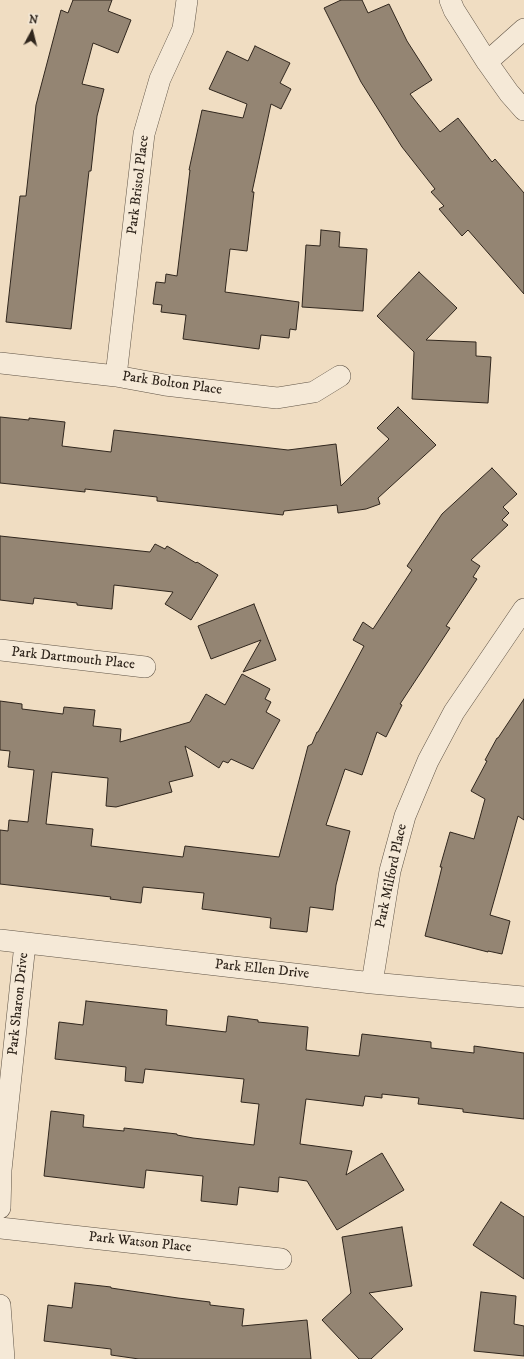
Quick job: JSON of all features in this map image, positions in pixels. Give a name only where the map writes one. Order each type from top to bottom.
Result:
[{"type":"street","name":"Park Bristol Place","points":[[116,376],[144,134],[160,80],[183,29],[187,0]]},
{"type":"street","points":[[450,0],[454,10],[487,62],[509,93],[524,110]]},
{"type":"street","points":[[487,62],[524,29]]},
{"type":"street","name":"Park Bolton Place","points":[[0,362],[116,376],[165,385],[277,398],[314,392],[340,376]]},
{"type":"street","name":"Park Milford Place","points":[[372,983],[390,872],[405,816],[428,761],[454,712],[524,609]]},
{"type":"street","name":"Park Dartmouth Place","points":[[0,650],[145,667]]},
{"type":"street","name":"Park Ellen Drive","points":[[0,940],[372,983],[524,997]]},
{"type":"street","name":"Park Sharon Drive","points":[[0,1208],[1,1170],[25,944]]},
{"type":"street","name":"Park Watson Place","points":[[0,1228],[281,1259]]},
{"type":"street","points":[[0,1305],[4,1359]]},
{"type":"building","points":[[73,0],[112,0],[108,11],[131,20],[118,53],[93,43],[82,84],[104,89],[97,116],[91,171],[89,171],[71,329],[6,322],[20,196],[26,196],[36,105],[61,10],[68,13]]},
{"type":"building","points":[[341,0],[362,0],[368,13],[389,4],[407,41],[432,80],[410,94],[440,132],[458,118],[492,162],[495,159],[524,193],[524,294],[468,230],[462,236],[439,209],[444,206],[431,192],[435,189],[402,147],[361,82],[324,8]]},
{"type":"building","points":[[255,46],[290,63],[280,83],[291,89],[281,109],[271,104],[252,192],[254,192],[247,251],[230,249],[225,292],[299,302],[296,330],[290,329],[289,338],[261,335],[259,349],[183,339],[186,315],[161,312],[162,305],[153,304],[156,282],[165,283],[166,274],[177,276],[189,170],[202,110],[243,118],[247,104],[209,89],[227,51],[248,61]]},
{"type":"building","points":[[321,230],[340,232],[339,247],[367,249],[363,311],[302,307],[306,245],[320,246]]},
{"type":"building","points":[[419,272],[457,308],[426,340],[476,342],[476,356],[491,357],[488,403],[412,399],[414,352],[377,316]]},
{"type":"building","points":[[398,407],[436,445],[378,498],[380,504],[366,509],[338,513],[337,505],[284,511],[283,515],[157,501],[157,497],[85,489],[85,492],[0,483],[0,417],[29,420],[29,418],[65,422],[62,446],[111,452],[114,430],[288,450],[336,444],[341,486],[389,439],[377,428]]},
{"type":"building","points":[[492,468],[517,494],[503,507],[509,513],[502,520],[508,525],[471,560],[480,566],[473,577],[477,579],[446,626],[450,628],[400,704],[402,705],[386,737],[377,732],[362,775],[345,769],[326,825],[350,831],[336,885],[333,910],[310,907],[307,932],[270,928],[271,918],[202,909],[204,893],[143,887],[141,903],[110,899],[111,897],[0,884],[0,830],[8,831],[9,820],[28,822],[34,770],[8,767],[10,751],[0,750],[0,701],[22,704],[22,709],[63,714],[64,707],[95,710],[93,726],[121,729],[120,742],[190,722],[206,694],[225,705],[242,674],[270,689],[265,699],[271,702],[266,712],[280,720],[253,769],[231,759],[228,763],[223,761],[219,768],[185,746],[193,776],[169,782],[172,792],[116,807],[106,806],[108,778],[52,772],[46,824],[93,829],[91,846],[183,857],[185,846],[279,857],[308,746],[312,744],[317,732],[364,646],[353,640],[363,622],[373,629],[412,570],[407,566],[442,514]]},
{"type":"building","points":[[0,536],[150,552],[155,544],[165,549],[167,546],[218,575],[191,620],[165,604],[173,592],[114,585],[112,609],[34,598],[33,604],[0,600]]},
{"type":"building","points":[[254,604],[276,660],[243,672],[261,640],[211,659],[198,626]]},
{"type":"building","points":[[524,699],[524,820],[518,816],[490,915],[510,921],[502,954],[488,952],[425,936],[442,867],[440,867],[450,832],[474,839],[485,799],[471,791],[497,738]]},
{"type":"building","points":[[86,1001],[167,1010],[166,1025],[226,1032],[228,1016],[258,1020],[258,1022],[308,1027],[306,1050],[359,1056],[362,1034],[431,1042],[431,1048],[474,1053],[474,1046],[524,1053],[524,1119],[463,1112],[463,1109],[418,1104],[419,1098],[382,1094],[382,1098],[365,1096],[363,1106],[306,1099],[300,1144],[352,1151],[346,1175],[382,1153],[404,1190],[337,1230],[307,1181],[279,1177],[278,1192],[239,1187],[237,1205],[201,1201],[203,1176],[146,1170],[144,1188],[44,1176],[51,1111],[84,1115],[83,1127],[124,1131],[124,1128],[254,1145],[259,1104],[241,1102],[244,1079],[145,1069],[143,1083],[125,1081],[126,1067],[55,1059],[59,1022],[83,1025]]},
{"type":"building","points":[[501,1202],[524,1217],[524,1279],[473,1245]]},
{"type":"building","points":[[402,1227],[412,1286],[369,1293],[403,1329],[371,1359],[359,1359],[322,1320],[351,1293],[342,1237]]},
{"type":"building","points":[[75,1283],[210,1302],[210,1305],[244,1309],[242,1326],[307,1320],[311,1359],[139,1359],[111,1355],[111,1349],[44,1341],[48,1305],[72,1308]]},
{"type":"building","points":[[481,1292],[516,1296],[514,1324],[524,1326],[524,1356],[474,1351]]}]
